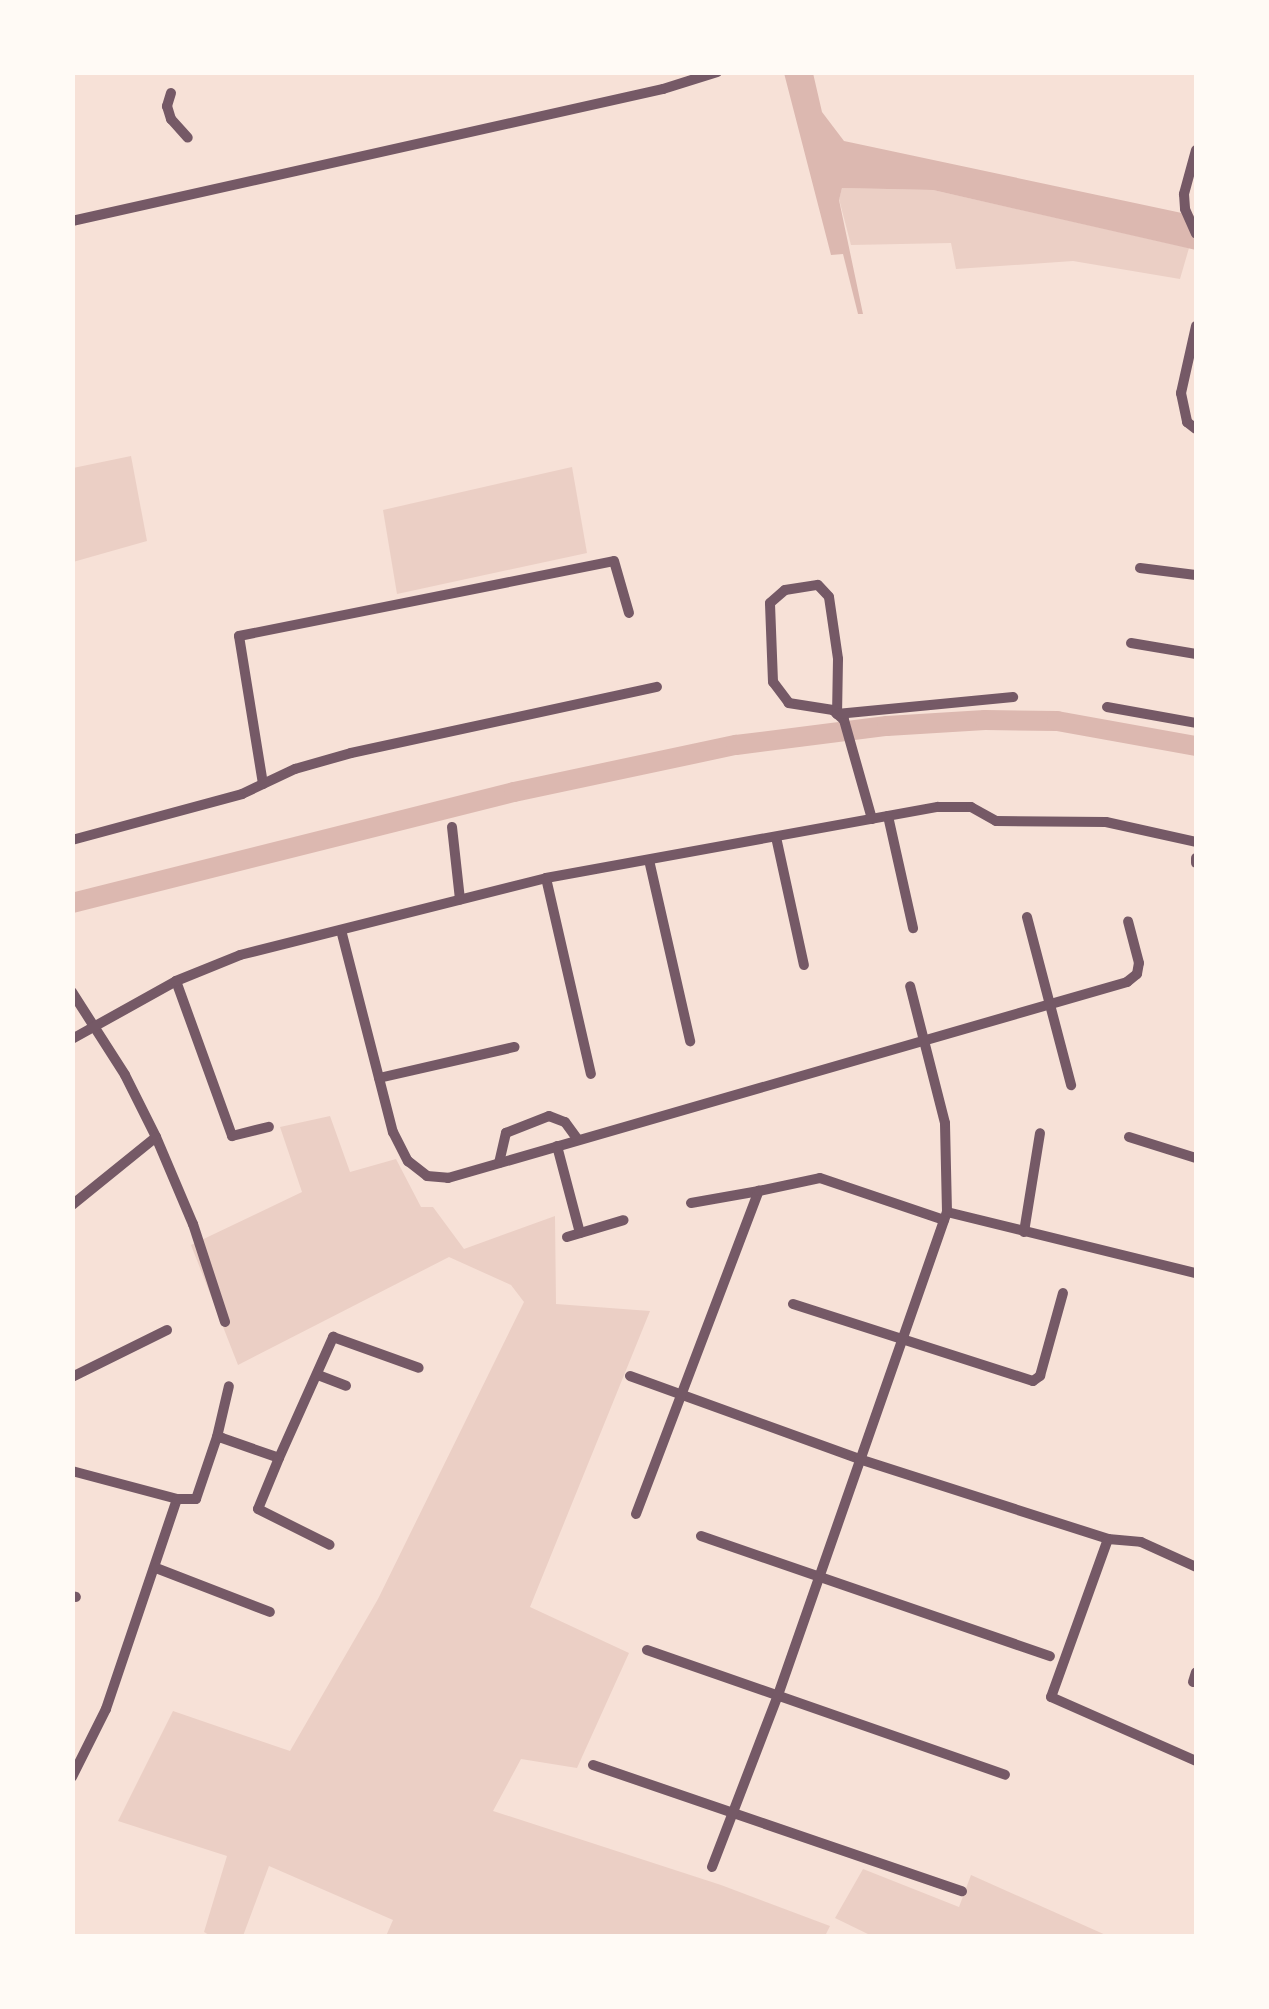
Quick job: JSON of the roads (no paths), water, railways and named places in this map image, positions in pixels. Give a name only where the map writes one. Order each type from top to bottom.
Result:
[{"type":"street","points":[[72,221],[663,89],[717,72]]},
{"type":"street","points":[[171,93],[167,106],[171,119],[188,138]]},
{"type":"street","points":[[1196,150],[1184,194],[1185,209],[1196,234]]},
{"type":"street","points":[[1196,326],[1181,393],[1187,422],[1196,429]]},
{"type":"street","points":[[263,784],[238,636],[614,561],[629,613]]},
{"type":"street","points":[[1140,568],[1196,576]]},
{"type":"street","points":[[837,714],[838,660],[829,597],[818,585],[785,590],[770,603],[773,682],[790,703],[837,714],[1012,697]]},
{"type":"street","points":[[1132,643],[1196,654]]},
{"type":"street","points":[[72,840],[263,784],[351,753],[657,687]]},
{"type":"street","points":[[1107,707],[1196,722]]},
{"type":"street","points":[[837,714],[844,720],[872,819]]},
{"type":"street","points":[[72,1038],[176,981],[240,956],[546,878],[938,807],[971,807],[996,821],[1106,822],[1196,842]]},
{"type":"street","points":[[888,816],[913,928]]},
{"type":"street","points":[[452,828],[460,900]]},
{"type":"street","points":[[776,836],[804,965]]},
{"type":"street","points":[[650,860],[690,1040]]},
{"type":"street","points":[[546,878],[591,1074]]},
{"type":"street","points":[[1027,917],[1071,1086]]},
{"type":"street","points":[[342,930],[393,1132],[408,1162],[427,1176],[448,1178],[1127,982],[1137,974],[1139,962],[1128,921]]},
{"type":"street","points":[[176,981],[232,1136],[269,1126]]},
{"type":"street","points":[[712,1867],[778,1695],[945,1216],[946,1123],[910,986]]},
{"type":"street","points":[[72,992],[125,1075],[156,1137],[192,1224],[225,1322]]},
{"type":"street","points":[[379,1078],[514,1048]]},
{"type":"street","points":[[499,1163],[506,1134],[550,1116],[564,1122],[578,1140]]},
{"type":"street","points":[[1024,1232],[1040,1133]]},
{"type":"street","points":[[72,1205],[156,1137]]},
{"type":"street","points":[[1129,1137],[1196,1158]]},
{"type":"street","points":[[556,1146],[573,1235],[624,1220]]},
{"type":"street","points":[[692,1203],[820,1178],[945,1216],[1196,1273]]},
{"type":"street","points":[[636,1514],[759,1191]]},
{"type":"street","points":[[793,1304],[1034,1381],[1040,1376],[1063,1293]]},
{"type":"street","points":[[72,1377],[167,1330]]},
{"type":"street","points":[[330,1545],[258,1510],[336,1336],[419,1368]]},
{"type":"street","points":[[318,1374],[346,1386]]},
{"type":"street","points":[[630,1376],[859,1459],[1108,1540],[1141,1542],[1196,1567]]},
{"type":"street","points":[[72,1471],[177,1499],[196,1499],[217,1437],[228,1386]]},
{"type":"street","points":[[217,1437],[279,1458]]},
{"type":"street","points":[[72,1777],[106,1709],[177,1499]]},
{"type":"street","points":[[701,1536],[1050,1656]]},
{"type":"street","points":[[1108,1540],[1050,1696],[1196,1761]]},
{"type":"street","points":[[156,1568],[270,1612]]},
{"type":"street","points":[[647,1650],[1004,1775]]},
{"type":"street","points":[[593,1765],[962,1891]]},
{"type":"waterway","points":[[72,903],[514,792],[736,745],[887,726],[985,720],[1057,721],[1196,746]]}]
